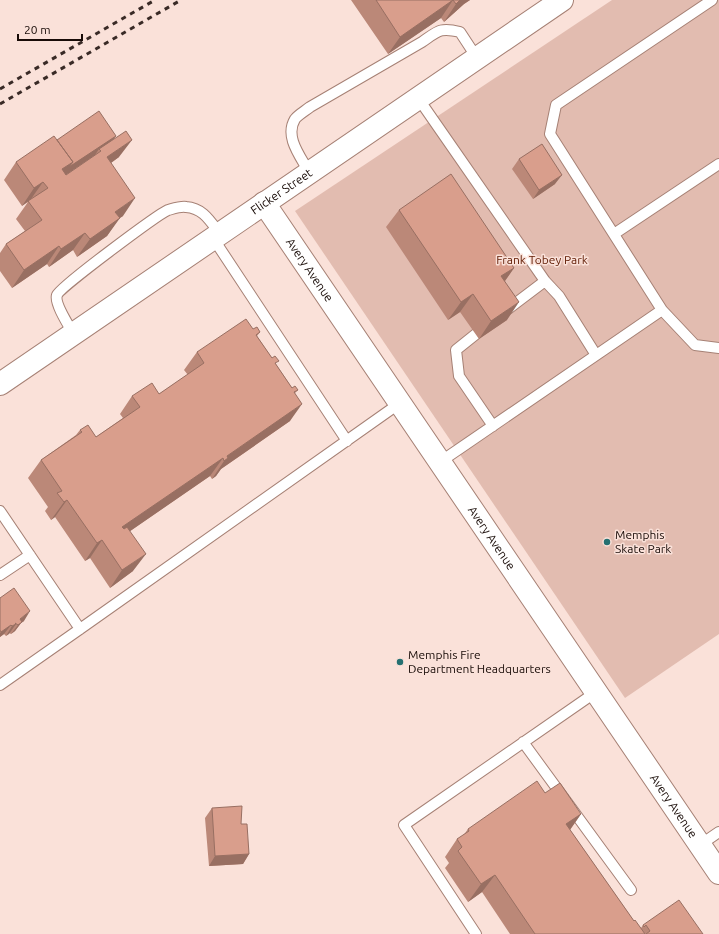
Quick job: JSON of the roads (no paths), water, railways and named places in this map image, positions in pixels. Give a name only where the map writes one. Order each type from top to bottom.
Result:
[{"type":"street","name":"Flicker Street","points":[[0,384],[562,0]]},
{"type":"street","name":"Avery Avenue","points":[[264,203],[719,873]]},
{"type":"lane","points":[[712,0],[556,105],[550,134],[662,310],[695,345],[719,348]]},
{"type":"lane","points":[[310,172],[294,144],[290,130],[295,118],[310,107],[422,42],[438,31],[445,29],[460,32],[477,58]]},
{"type":"lane","points":[[418,98],[544,281],[559,296],[596,355]]},
{"type":"lane","points":[[614,234],[719,164]]},
{"type":"lane","points":[[74,333],[56,302],[57,295],[63,287],[168,211],[185,206],[204,212],[216,236],[347,441]]},
{"type":"lane","points":[[502,313],[544,281]]},
{"type":"lane","points":[[440,462],[662,310]]},
{"type":"lane","points":[[476,334],[456,350],[459,376],[493,426]]},
{"type":"lane","points":[[0,685],[400,404]]},
{"type":"lane","points":[[0,511],[80,629]]},
{"type":"lane","points":[[0,575],[30,555]]},
{"type":"lane","points":[[476,934],[404,826],[596,692]]},
{"type":"lane","points":[[524,742],[631,890]]},
{"type":"lane","points":[[700,845],[719,832]]},
{"type":"railway","points":[[0,89],[155,0]]},
{"type":"railway","points":[[0,104],[181,0]]},
{"type":"place","name":"Memphis Skate Park","points":[[607,542]]},
{"type":"place","name":"Memphis Fire Department Headquarters","points":[[400,662]]},
{"type":"park label","name":"Frank Tobey Park","points":[[542,260]]}]
